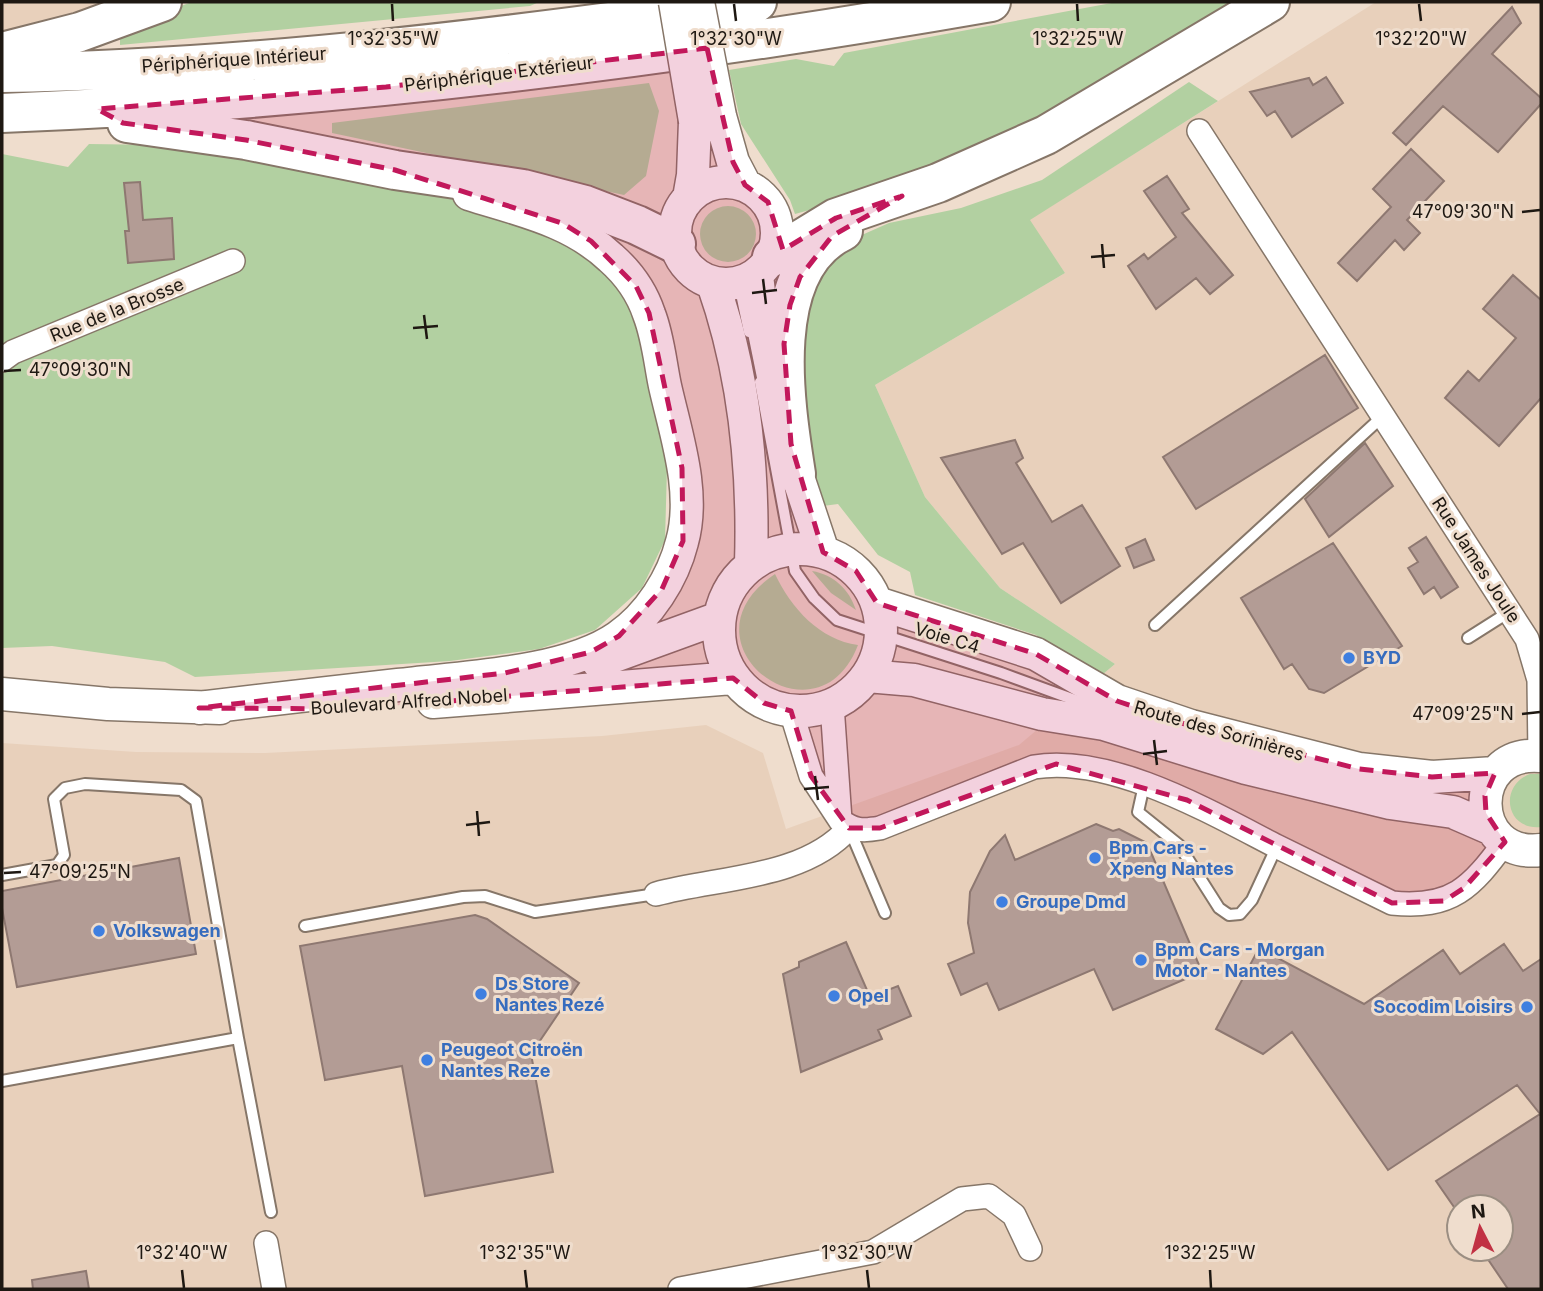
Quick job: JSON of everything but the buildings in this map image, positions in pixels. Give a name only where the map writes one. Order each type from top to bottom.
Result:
[{"type":"highway","points":[[2,52],[80,32],[162,2]]},
{"type":"highway","name":"Périphérique Intérieur","points":[[2,73],[137,67],[354,50],[548,30],[757,2]]},
{"type":"highway","name":"Périphérique Extérieur","points":[[2,113],[300,95],[500,75],[757,41],[992,2]]},
{"type":"highway","points":[[745,275],[836,218],[902,196],[991,161],[1046,135],[1270,2]]},
{"type":"highway","points":[[97,109],[123,122],[246,139],[396,170],[523,189],[585,205],[637,225],[676,244]]},
{"type":"highway","points":[[796,474],[784,344],[790,305],[800,277],[832,236],[880,213],[902,196]]},
{"type":"main road","points":[[675,2],[708,119],[745,185]]},
{"type":"main road","points":[[698,2],[708,119],[689,198],[677,217],[676,244],[689,269],[745,275]]},
{"type":"main road","points":[[199,708],[505,673],[591,652],[619,636],[642,615],[662,589],[682,541],[686,511],[682,468],[660,348],[649,313],[636,286],[613,259],[562,223],[396,170]]},
{"type":"main road","points":[[689,198],[712,184],[745,185],[758,192],[775,215],[778,229],[745,275],[728,326],[744,418],[753,523],[751,564]]},
{"type":"main road","points":[[745,275],[762,327],[785,438],[823,552]]},
{"type":"main road","points":[[789,549],[823,552],[856,571],[877,603],[882,635],[875,663],[852,693],[832,705],[791,711],[764,703],[733,678],[719,638],[719,618],[728,591],[751,564],[789,549]]},
{"type":"main road","name":"Route des Sorinières","points":[[877,603],[1036,654],[1117,701],[1191,726],[1359,769],[1432,777],[1495,773],[1516,759],[1541,756]]},
{"type":"main road","name":"Boulevard Alfred Nobel","points":[[299,696],[424,693],[551,675],[608,660],[719,618]]},
{"type":"main road","name":"Route des Sorinières","points":[[867,676],[914,680],[1042,714],[1104,724],[1246,768],[1399,794],[1453,812],[1499,835],[1520,849],[1541,850]]},
{"type":"main road","name":"Boulevard Alfred Nobel","points":[[2,694],[40,699],[199,708],[352,709],[733,678]]},
{"type":"main road","points":[[1495,773],[1485,796],[1486,813],[1499,835]]},
{"type":"street","name":"Rue James Joule","points":[[1199,131],[1527,639],[1540,679],[1541,756]]},
{"type":"street","name":"Rue de la Brosse","points":[[2,360],[36,342],[233,261]]},
{"type":"street","points":[[656,894],[800,861],[833,846],[845,824],[832,705]]},
{"type":"street","points":[[791,711],[811,776],[845,824],[864,831],[880,828],[1034,767],[1056,764],[1079,766],[1187,800],[1392,903],[1418,906],[1444,901],[1464,888],[1499,835]]},
{"type":"street","points":[[680,1289],[786,1280],[873,1252],[962,1199],[989,1196],[1014,1215],[1030,1249]]},
{"type":"street","points":[[266,1243],[274,1289]]},
{"type":"lane","points":[[745,275],[753,350]]},
{"type":"lane","name":"Voie C4","points":[[759,376],[794,571],[814,598],[838,620],[1001,673],[1168,734],[1217,746]]},
{"type":"lane","points":[[1155,625],[1383,416]]},
{"type":"lane","points":[[1468,638],[1509,612]]},
{"type":"lane","points":[[1348,780],[1399,794],[1432,777]]},
{"type":"lane","points":[[2,875],[57,865],[64,855],[54,799],[65,788],[85,784],[181,790],[191,794],[196,801],[271,1212]]},
{"type":"lane","points":[[1144,785],[1138,811],[1179,845],[1219,908],[1229,915],[1240,914],[1252,900],[1277,846]]},
{"type":"lane","points":[[845,824],[885,913]]},
{"type":"lane","points":[[305,926],[463,897],[485,896],[535,912],[656,894]]},
{"type":"lane","points":[[2,1081],[238,1038]]},
{"type":"highlighted area","points":[[707,48],[733,162],[745,185],[768,202],[783,250],[836,218],[902,196],[832,236],[800,277],[790,305],[784,344],[791,444],[823,552],[856,571],[877,603],[1036,654],[1117,701],[1191,726],[1359,769],[1432,777],[1495,773],[1485,796],[1486,813],[1505,842],[1464,888],[1444,901],[1392,903],[1187,800],[1056,764],[880,828],[849,828],[811,776],[791,711],[764,703],[733,678],[352,709],[199,708],[505,673],[591,652],[619,636],[662,589],[683,541],[682,468],[649,313],[636,286],[591,241],[562,223],[395,170],[246,140],[123,123],[97,109],[386,87]]},
{"type":"shaded area","points":[[2,2],[110,2],[55,24],[2,33]]},
{"type":"shaded area","points":[[1376,2],[1541,2],[1541,1289],[2,1289],[2,743],[136,752],[265,753],[602,736],[706,725],[763,753],[786,829],[1019,745],[1115,664],[1000,588],[925,497],[875,385],[1065,273],[1029,220]]},
{"type":"green space","points":[[192,2],[539,2],[530,6],[120,45],[120,28]]},
{"type":"green space","points":[[1117,2],[1254,2],[1047,124],[912,182],[795,214],[790,200],[741,124],[729,70],[796,59],[834,66],[844,53]]},
{"type":"green space","points":[[1189,82],[1218,101],[1030,220],[1065,273],[875,385],[925,497],[1000,588],[1115,664],[1096,680],[1036,635],[915,595],[910,572],[878,555],[838,504],[823,506],[808,467],[795,345],[812,279],[846,242],[889,223],[961,208],[1042,180]]},
{"type":"green space","points":[[649,83],[659,111],[646,176],[624,195],[332,133],[332,123]]},
{"type":"green space","points":[[89,144],[159,145],[248,156],[479,205],[569,235],[635,297],[649,351],[667,468],[665,540],[642,588],[595,630],[539,649],[450,661],[195,677],[165,662],[52,646],[2,648],[2,154],[68,167]]},
{"type":"green space","points":[[728,206],[739,208],[748,214],[754,223],[754,245],[748,254],[739,260],[728,262],[717,260],[708,254],[702,245],[700,234],[702,223],[708,214],[717,208]]},
{"type":"green space","points":[[812,571],[840,584],[856,610],[831,593]]},
{"type":"green space","points":[[775,574],[789,599],[808,620],[831,637],[858,645],[838,675],[813,689],[787,687],[763,675],[746,655],[739,629],[748,601]]},
{"type":"green space","points":[[1530,774],[1541,774],[1541,827],[1520,822],[1510,806],[1513,788]]},
{"type":"place","name":"BYD","points":[[1349,658]]},
{"type":"place","name":"Bpm Cars - Xpeng Nantes","points":[[1095,858]]},
{"type":"place","name":"Groupe Dmd","points":[[1002,902]]},
{"type":"place","name":"Volkswagen","points":[[99,931]]},
{"type":"place","name":"Bpm Cars - Morgan Motor - Nantes","points":[[1141,960]]},
{"type":"place","name":"Ds Store Nantes Rezé","points":[[481,994]]},
{"type":"place","name":"Opel","points":[[834,996]]},
{"type":"place","name":"Socodim Loisirs","points":[[1527,1007]]},
{"type":"place","name":"Peugeot Citroën Nantes Reze","points":[[427,1060]]}]
